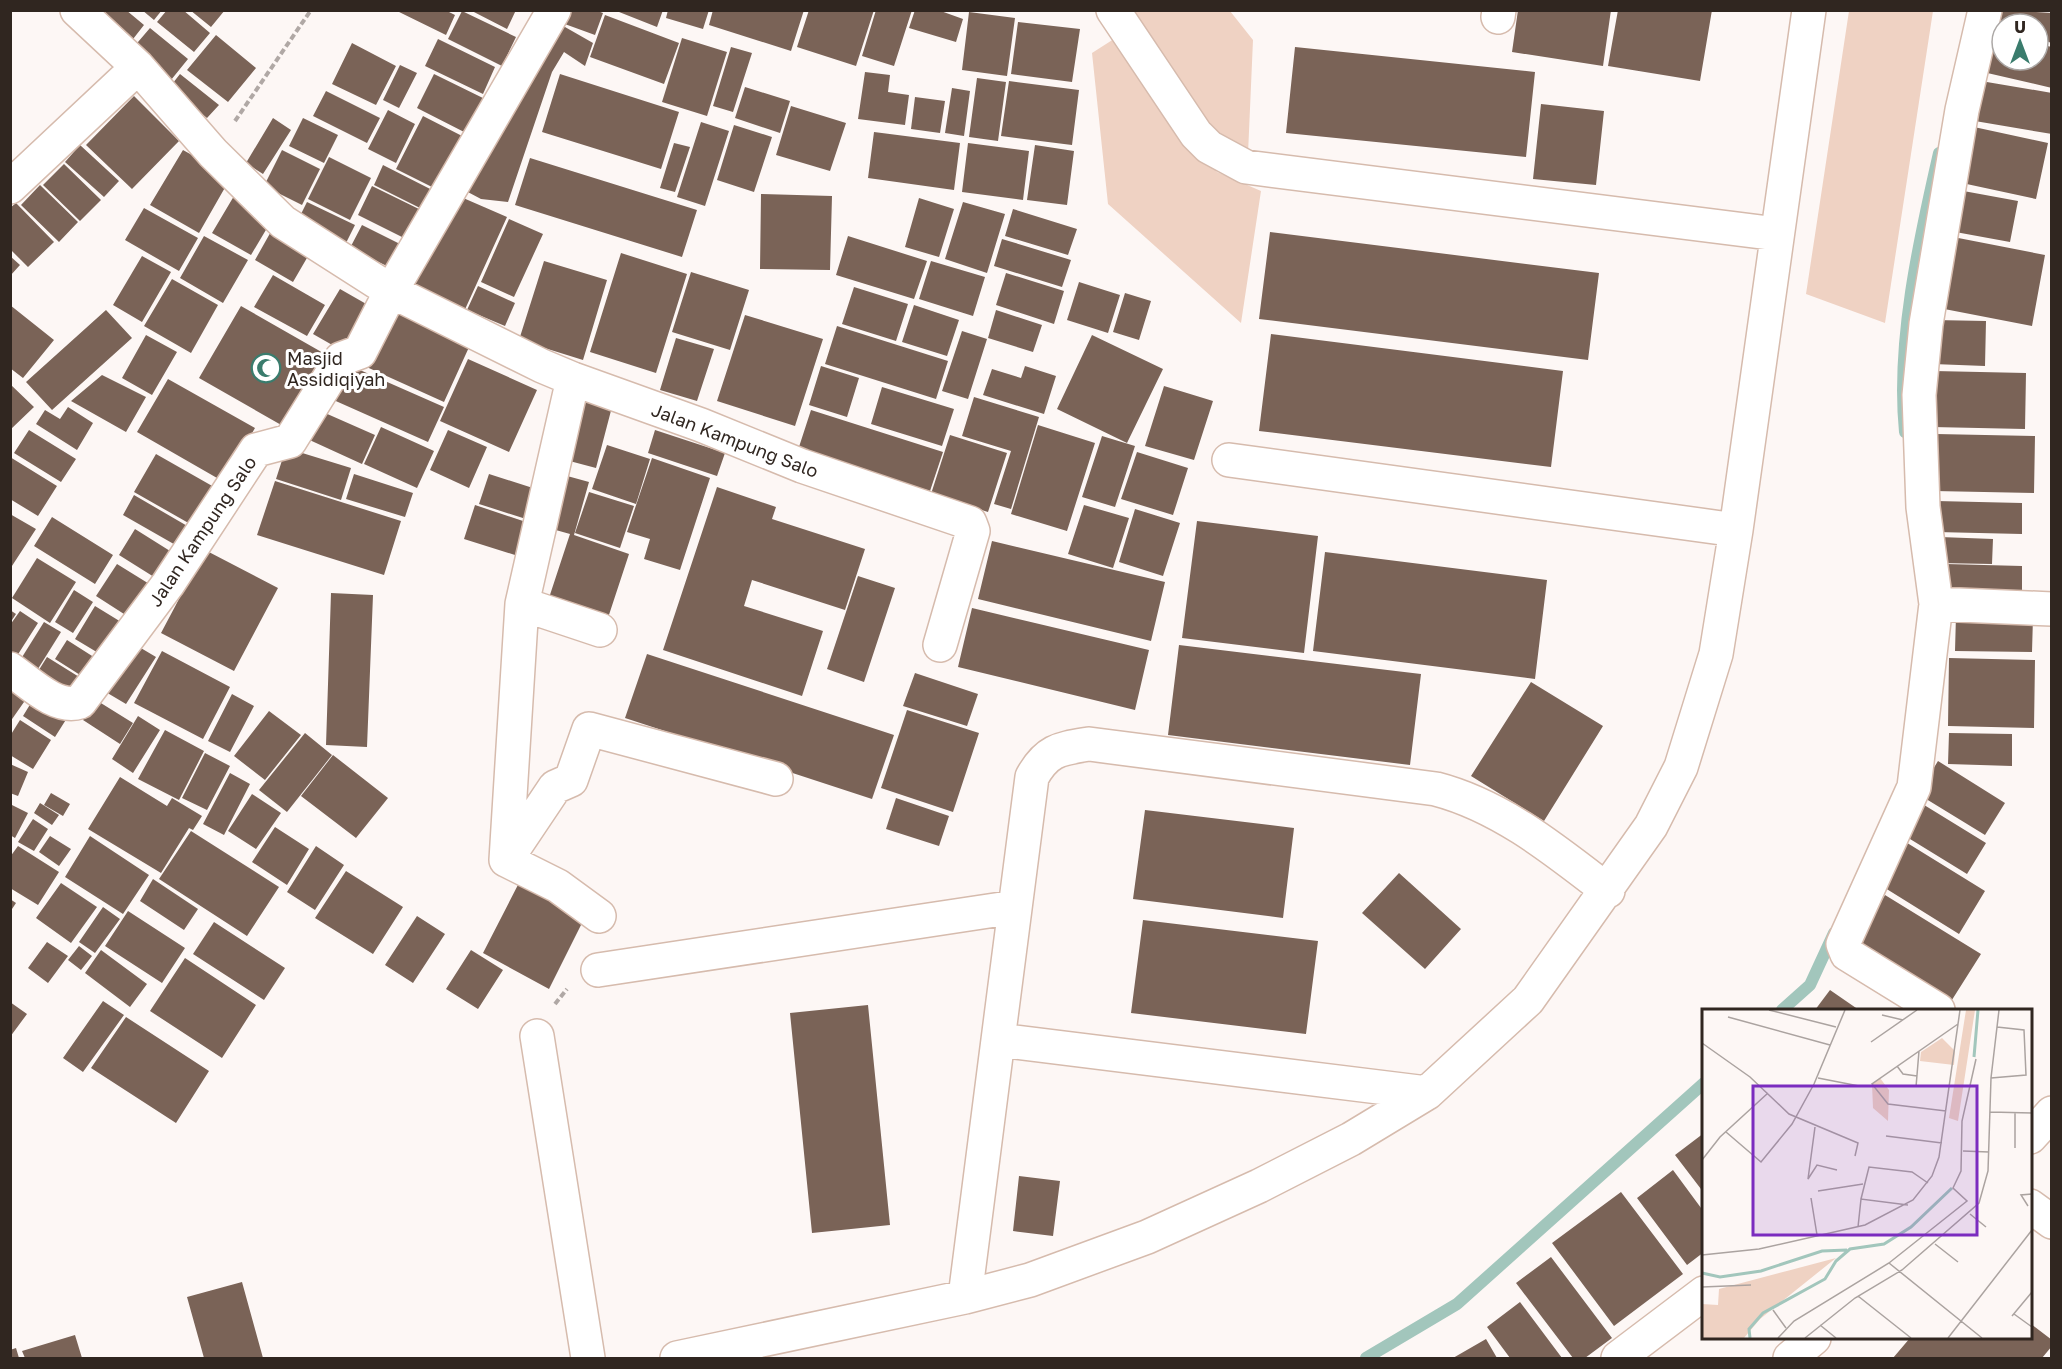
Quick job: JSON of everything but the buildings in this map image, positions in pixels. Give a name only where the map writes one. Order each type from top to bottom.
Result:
[{"type":"street","name":"Jalan Kampung Salo","points":[[77,10],[138,67],[213,153],[283,222],[391,291],[573,379],[701,425],[802,466],[970,523],[973,531],[940,645]]},
{"type":"street","name":"Jalan Kampung Salo","points":[[10,669],[55,700],[66,704],[80,702],[168,584],[256,450],[290,441],[341,359],[360,352],[391,291],[554,10]]},
{"type":"street","points":[[1113,10],[1196,134],[1209,147],[1246,167],[1777,234]]},
{"type":"street","points":[[677,1359],[965,1297],[1030,1280],[1147,1237],[1330,1150],[1427,1093],[1528,1000],[1608,891],[1651,826],[1681,767],[1716,654],[1736,530],[1809,10]]},
{"type":"street","points":[[1935,1009],[1847,954],[1843,944],[1914,788],[1936,604],[1923,507],[1919,395],[1926,324],[1962,110],[1985,10]]},
{"type":"street","points":[[10,188],[138,67]]},
{"type":"street","points":[[506,860],[522,604],[573,379]]},
{"type":"street","points":[[1229,460],[1736,530]]},
{"type":"street","points":[[522,604],[600,630]]},
{"type":"street","points":[[1936,604],[2052,609]]},
{"type":"street","points":[[506,860],[555,788],[571,780],[589,729],[776,779]]},
{"type":"street","points":[[965,1297],[1032,777],[1043,759],[1066,748],[1089,744],[1436,789],[1463,796],[1490,808],[1608,891]]},
{"type":"street","points":[[506,860],[558,886],[599,915]]},
{"type":"street","points":[[598,970],[1015,907]]},
{"type":"street","points":[[537,1036],[588,1359]]},
{"type":"street","points":[[998,1040],[1427,1093]]},
{"type":"street","points":[[2032,1136],[2052,1113]]},
{"type":"street","points":[[2032,1207],[2052,1222]]},
{"type":"street","points":[[1618,1359],[1702,1295]]},
{"type":"street","points":[[1790,1359],[1813,1339]]},
{"type":"path","points":[[213,153],[311,10]]},
{"type":"path","points":[[537,1036],[552,1007],[569,987],[598,970]]},
{"type":"shaded area","points":[[1114,11],[1230,11],[1253,40],[1247,177]]},
{"type":"shaded area","points":[[1849,11],[1933,11],[1885,323],[1806,294]]},
{"type":"shaded area","points":[[1117,37],[1217,172],[1261,191],[1241,323],[1108,204],[1092,53]]},
{"type":"waterway","points":[[1905,432],[1904,363],[1911,292],[1939,153]]},
{"type":"waterway","points":[[1783,1009],[1810,985],[1834,933]]},
{"type":"waterway","points":[[1366,1358],[1457,1304],[1702,1085]]},
{"type":"place","name":"Masjid Assidiqiyah","points":[[266,368]]}]
